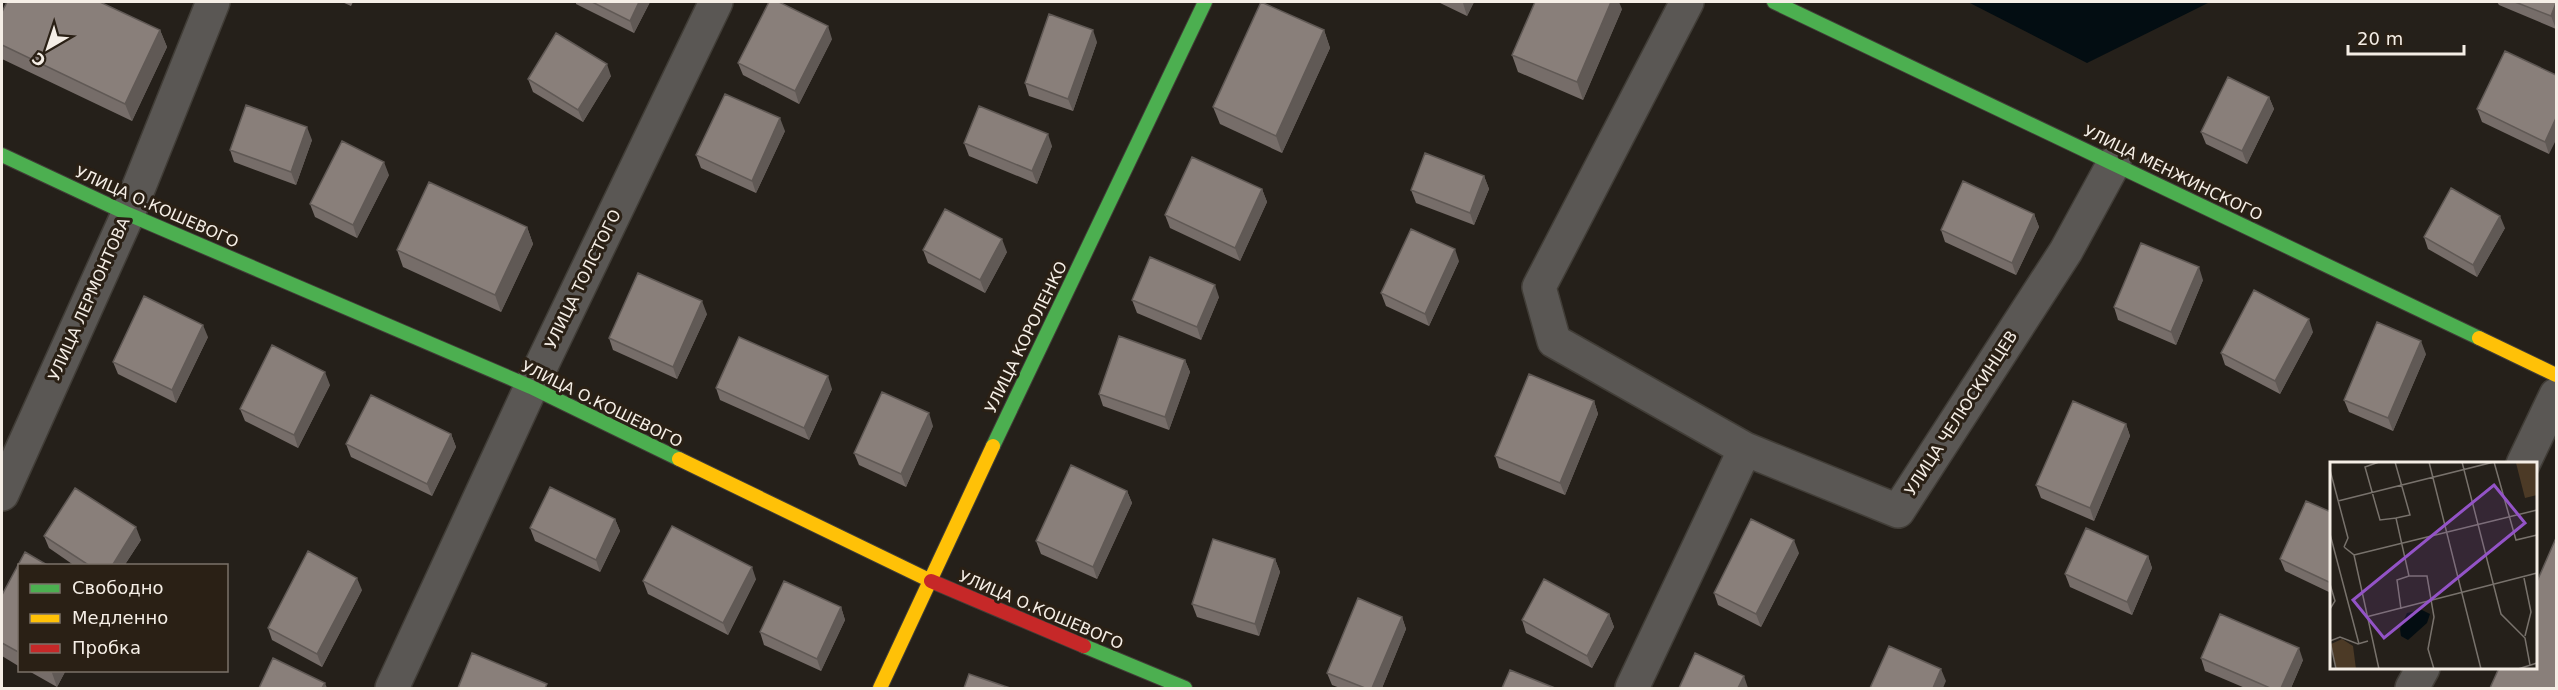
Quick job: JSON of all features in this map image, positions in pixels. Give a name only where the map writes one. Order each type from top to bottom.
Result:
[{"type":"street","name":"УЛИЦА ЛЕРМОНТОВА","points":[[2,494],[128,214],[213,2]]},
{"type":"street","name":"УЛИЦА ТОЛСТОГО","points":[[392,688],[531,387],[716,2]]},
{"type":"street","name":"УЛИЦА КОРОЛЕНКО","points":[[880,688],[929,580],[1205,2]]},
{"type":"street","points":[[1632,688],[1744,449],[1554,341],[1539,287],[1687,2]]},
{"type":"street","name":"УЛИЦА МЕНЖИНСКОГО","points":[[1774,2],[2556,375]]},
{"type":"street","name":"УЛИЦА О.КОШЕВОГО","points":[[2,155],[128,214],[531,387],[929,580],[1185,688]]},
{"type":"street","name":"УЛИЦА ЧЕЛЮСКИНЦЕВ","points":[[1744,449],[1898,511],[2066,251],[2114,163]]},
{"type":"street","points":[[2524,462],[2556,395]]},
{"type":"street","points":[[2412,688],[2422,669]]},
{"type":"shaded area","points":[[1968,2],[2210,2],[2087,63]]},
{"type":"building","points":[[7,2],[100,2],[160,30],[125,104],[2,45],[2,12]]},
{"type":"building","points":[[592,2],[639,2],[630,21]]},
{"type":"building","points":[[769,2],[779,2],[828,26],[795,91],[738,63]]},
{"type":"building","points":[[1261,2],[1324,30],[1276,136],[1213,107]]},
{"type":"building","points":[[1535,2],[1611,2],[1577,82],[1512,55]]},
{"type":"building","points":[[2515,2],[2556,2],[2556,3],[2551,16]]},
{"type":"building","points":[[1049,14],[1093,30],[1068,99],[1025,83]]},
{"type":"building","points":[[556,33],[607,64],[578,110],[528,79]]},
{"type":"building","points":[[2505,51],[2556,75],[2556,118],[2545,142],[2477,109]]},
{"type":"building","points":[[2228,77],[2269,97],[2242,151],[2201,132]]},
{"type":"building","points":[[725,94],[780,118],[752,181],[696,155]]},
{"type":"building","points":[[246,105],[307,127],[291,172],[230,150]]},
{"type":"building","points":[[979,106],[1048,134],[1032,171],[964,143]]},
{"type":"building","points":[[342,141],[384,162],[353,225],[310,204]]},
{"type":"building","points":[[1425,153],[1484,176],[1470,213],[1411,190]]},
{"type":"building","points":[[1192,157],[1262,189],[1235,248],[1165,215]]},
{"type":"building","points":[[1963,181],[2034,214],[2012,263],[1941,230]]},
{"type":"building","points":[[429,182],[527,227],[495,295],[397,250]]},
{"type":"building","points":[[2451,188],[2500,216],[2473,265],[2424,237]]},
{"type":"building","points":[[945,209],[1002,239],[980,280],[923,250]]},
{"type":"building","points":[[1411,229],[1455,249],[1425,314],[1381,293]]},
{"type":"building","points":[[2141,243],[2199,267],[2171,332],[2114,307]]},
{"type":"building","points":[[1150,257],[1215,285],[1197,327],[1132,300]]},
{"type":"building","points":[[638,273],[702,301],[673,367],[609,338]]},
{"type":"building","points":[[2254,290],[2309,319],[2275,381],[2221,353]]},
{"type":"building","points":[[144,296],[203,325],[172,390],[113,362]]},
{"type":"building","points":[[2377,322],[2421,341],[2388,418],[2344,400]]},
{"type":"building","points":[[1119,336],[1185,360],[1165,417],[1099,394]]},
{"type":"building","points":[[739,337],[828,376],[804,428],[716,388]]},
{"type":"building","points":[[272,345],[325,372],[294,435],[240,409]]},
{"type":"building","points":[[1529,374],[1594,401],[1560,483],[1495,456]]},
{"type":"building","points":[[882,392],[929,413],[901,474],[854,453]]},
{"type":"building","points":[[371,395],[451,434],[427,484],[346,444]]},
{"type":"building","points":[[2073,401],[2126,424],[2090,508],[2036,485]]},
{"type":"building","points":[[1071,465],[1127,491],[1093,567],[1036,541]]},
{"type":"building","points":[[550,487],[615,519],[596,560],[530,528]]},
{"type":"building","points":[[75,488],[136,527],[113,564],[87,564],[44,536]]},
{"type":"building","points":[[2306,501],[2330,512],[2330,583],[2280,559]]},
{"type":"building","points":[[1751,519],[1794,540],[1756,614],[1714,593]]},
{"type":"building","points":[[672,526],[752,567],[723,623],[643,581]]},
{"type":"building","points":[[2086,528],[2148,556],[2127,602],[2065,574]]},
{"type":"building","points":[[2556,538],[2556,688],[2490,688],[2499,669],[2537,669],[2537,581]]},
{"type":"building","points":[[1213,539],[1275,559],[1255,624],[1192,604]]},
{"type":"building","points":[[308,551],[357,578],[317,654],[268,628]]},
{"type":"building","points":[[25,552],[46,564],[19,564]]},
{"type":"building","points":[[18,565],[18,652],[2,643],[2,595]]},
{"type":"building","points":[[1544,579],[1609,614],[1587,656],[1522,620]]},
{"type":"building","points":[[784,581],[841,607],[817,659],[760,632]]},
{"type":"building","points":[[1358,598],[1402,617],[1372,688],[1365,688],[1327,673]]},
{"type":"building","points":[[2220,614],[2299,648],[2281,688],[2270,688],[2201,658]]},
{"type":"building","points":[[1889,646],[1941,669],[1933,688],[1870,688]]},
{"type":"building","points":[[472,653],[547,684],[545,688],[458,688]]},
{"type":"building","points":[[1695,653],[1744,676],[1738,688],[1679,688]]},
{"type":"building","points":[[273,658],[325,683],[322,688],[259,688]]},
{"type":"building","points":[[1510,670],[1555,688],[1502,688]]},
{"type":"building","points":[[969,674],[1010,688],[964,688]]},
{"type":"traffic: fast","points":[[993,446],[1205,2]]},
{"type":"traffic: fast","points":[[1774,2],[2479,338]]},
{"type":"traffic: fast","points":[[2,155],[128,214],[531,387],[679,459]]},
{"type":"traffic: fast","points":[[1084,646],[1185,688]]},
{"type":"traffic: slow","points":[[2479,338],[2556,375]]},
{"type":"traffic: slow","points":[[880,688],[993,446]]},
{"type":"traffic: slow","points":[[679,459],[931,581]]},
{"type":"traffic: jam","points":[[931,581],[1084,646]]}]
